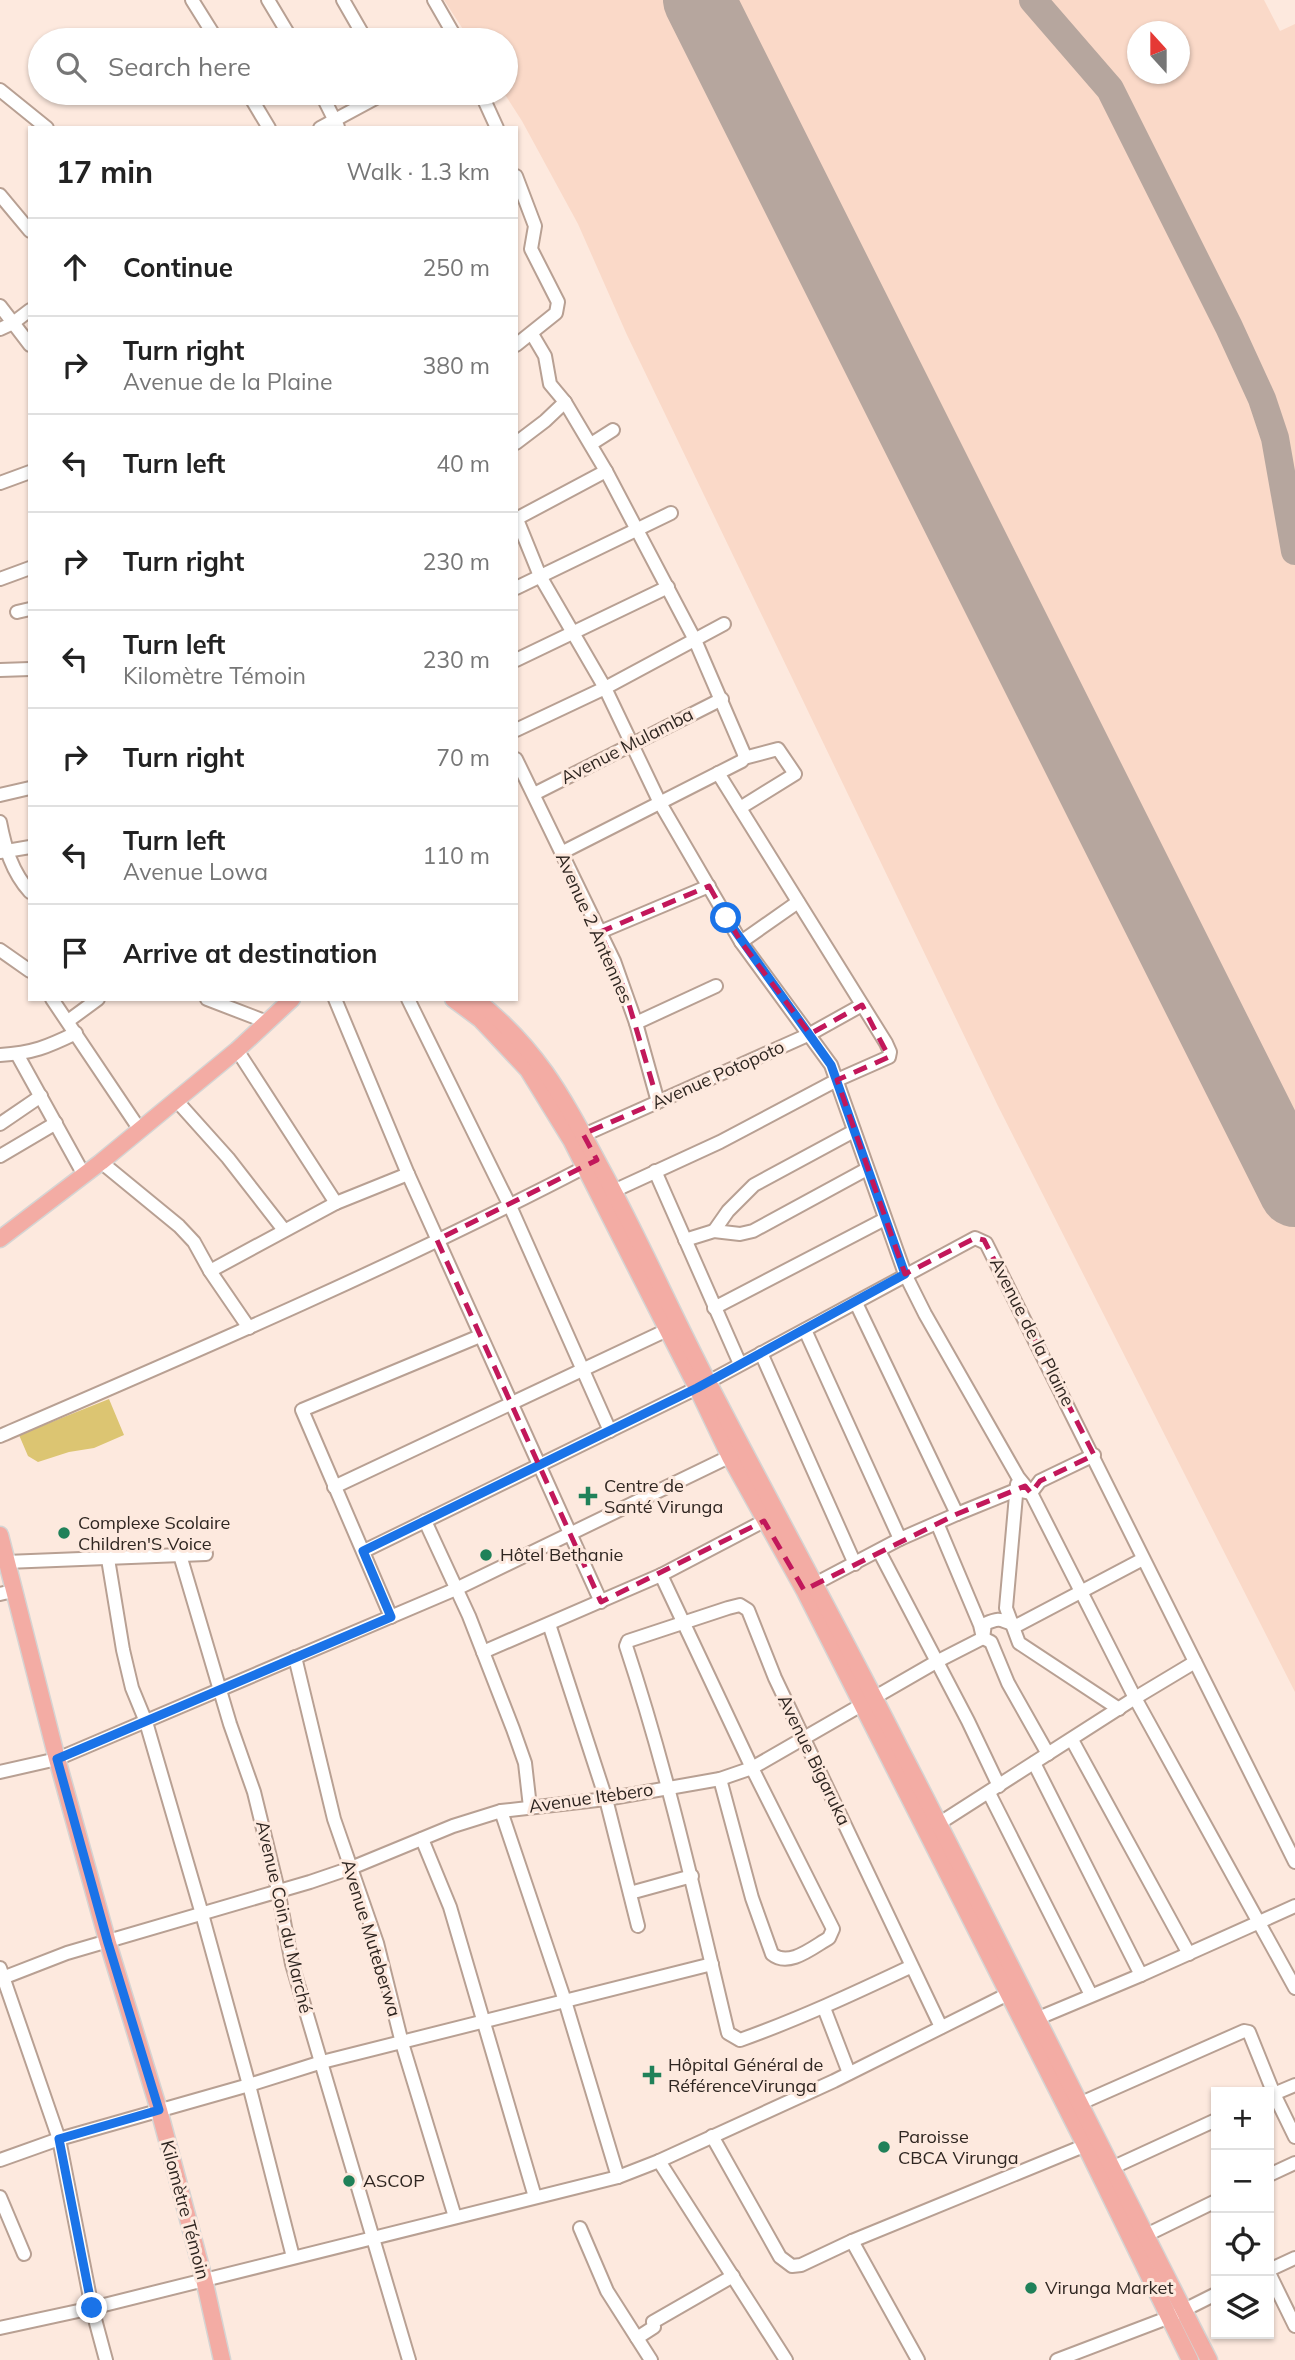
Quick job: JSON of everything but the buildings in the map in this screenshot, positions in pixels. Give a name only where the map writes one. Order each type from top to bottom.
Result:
[{"type":"main road","points":[[0,1239],[140,1130],[237,1050],[290,1001]]},
{"type":"main road","points":[[456,1001],[507,1035]]},
{"type":"main road","points":[[477,1001],[507,1035],[528,1070],[577,1137],[608,1194],[737,1453],[810,1587],[1015,1990],[1177,2314],[1206,2359]]},
{"type":"main road","points":[[577,1137],[585,1167],[608,1194],[667,1330],[702,1384]]},
{"type":"main road","points":[[737,1453],[764,1521],[810,1587]]},
{"type":"main road","name":"Kilomètre Témoin","points":[[0,1535],[6,1562],[7,1593],[159,2110],[204,2279],[222,2360]]},
{"type":"main road","points":[[1177,2314],[1190,2360]]},
{"type":"street","points":[[268,0],[285,28]]},
{"type":"street","points":[[343,0],[359,28]]},
{"type":"street","points":[[434,0],[450,28]]},
{"type":"street","points":[[196,1],[211,28]]},
{"type":"street","points":[[0,90],[45,126]]},
{"type":"street","points":[[255,105],[268,126]]},
{"type":"street","points":[[327,105],[337,124],[366,105]]},
{"type":"street","points":[[486,105],[496,126]]},
{"type":"street","points":[[518,182],[534,226],[531,249],[558,302],[556,313],[518,344]]},
{"type":"street","points":[[0,195],[28,229]]},
{"type":"street","points":[[0,306],[28,342]]},
{"type":"street","points":[[0,329],[28,312]]},
{"type":"street","points":[[532,334],[548,364],[547,377],[550,384],[565,402],[591,444],[695,640],[722,699],[744,758]]},
{"type":"street","points":[[518,441],[565,402]]},
{"type":"street","points":[[591,444],[613,430]]},
{"type":"street","points":[[518,517],[606,471]]},
{"type":"street","points":[[0,484],[28,473]]},
{"type":"street","points":[[518,587],[671,513]]},
{"type":"street","points":[[518,521],[540,576],[605,688],[660,803],[741,942],[831,1065],[905,1274],[925,1314],[1017,1483],[1031,1493],[1135,1698],[1295,1988]]},
{"type":"street","points":[[0,579],[28,569]]},
{"type":"street","points":[[518,659],[668,587]]},
{"type":"street","points":[[518,729],[605,688],[724,624]]},
{"type":"street","points":[[0,670],[28,674]]},
{"type":"street","name":"Avenue Mulamba","points":[[534,794],[722,699]]},
{"type":"street","points":[[561,853],[744,758],[778,749],[795,774],[740,808]]},
{"type":"street","name":"Avenue 2 Antennes","points":[[518,763],[614,961],[636,1023],[658,1102]]},
{"type":"street","points":[[608,1194],[720,1142],[837,1080],[889,1057],[886,1043],[718,773]]},
{"type":"street","points":[[0,795],[28,788]]},
{"type":"street","points":[[0,822],[3,850],[28,890]]},
{"type":"street","points":[[3,850],[28,847]]},
{"type":"street","points":[[600,932],[709,886]]},
{"type":"street","points":[[741,942],[798,902]]},
{"type":"street","points":[[0,950],[28,970]]},
{"type":"street","points":[[636,1023],[716,986]]},
{"type":"street","points":[[53,1001],[140,1130]]},
{"type":"street","points":[[68,1021],[95,1001]]},
{"type":"street","points":[[212,1001],[267,1022]]},
{"type":"street","points":[[336,1001],[437,1240],[601,1602]]},
{"type":"street","points":[[409,1001],[510,1206],[610,1432]]},
{"type":"street","name":"Avenue Potopoto","points":[[577,1137],[810,1034],[862,1005]]},
{"type":"street","points":[[0,1055],[40,1050],[76,1033]]},
{"type":"street","points":[[237,1050],[336,1203]]},
{"type":"street","points":[[17,1054],[84,1175]]},
{"type":"street","points":[[0,1124],[41,1096]]},
{"type":"street","points":[[176,1100],[228,1158],[284,1230]]},
{"type":"street","points":[[0,1156],[56,1123]]},
{"type":"street","points":[[714,1231],[728,1211],[754,1185],[854,1131]]},
{"type":"street","points":[[101,1162],[179,1226],[194,1242],[209,1271],[249,1328]]},
{"type":"street","points":[[0,1436],[249,1328],[510,1206],[585,1167]]},
{"type":"street","points":[[685,1240],[714,1231],[740,1234],[753,1231],[867,1170]]},
{"type":"street","points":[[655,1171],[740,1364]]},
{"type":"street","points":[[209,1271],[336,1203],[408,1174]]},
{"type":"street","points":[[715,1308],[885,1219]]},
{"type":"street","name":"Avenue de la Plaine","points":[[363,1551],[610,1432],[975,1238],[984,1240],[1295,1861]]},
{"type":"street","points":[[856,1303],[957,1514]]},
{"type":"street","points":[[334,1487],[667,1330]]},
{"type":"street","points":[[805,1330],[900,1539]]},
{"type":"street","points":[[391,1617],[302,1410],[480,1336]]},
{"type":"street","points":[[761,1353],[855,1564]]},
{"type":"street","points":[[0,1772],[57,1759],[456,1589],[737,1453]]},
{"type":"street","points":[[1031,1493],[1040,1481],[1094,1455]]},
{"type":"street","points":[[810,1587],[900,1539],[1017,1483]]},
{"type":"street","points":[[1017,1483],[1006,1608],[1012,1628],[1019,1643],[1119,1709]]},
{"type":"street","points":[[425,1521],[483,1652],[521,1751],[530,1807]]},
{"type":"street","points":[[483,1652],[661,1575],[764,1521]]},
{"type":"street","points":[[937,1523],[1008,1684],[1048,1754]]},
{"type":"street","points":[[878,1551],[968,1721],[994,1789],[1091,1995]]},
{"type":"street","points":[[6,1562],[206,1554]]},
{"type":"street","name":"Avenue Coin du Marché","points":[[180,1555],[230,1724],[254,1792],[292,1964],[409,2360]]},
{"type":"street","points":[[108,1559],[122,1650],[132,1688],[146,1722],[202,1914],[293,2258]]},
{"type":"street","name":"Avenue Itebero","points":[[1,1975],[351,1868],[453,1826],[501,1811],[606,1799],[719,1779],[752,1768],[936,1662],[987,1640],[985,1624],[1003,1619],[1012,1628],[1143,1559]]},
{"type":"street","points":[[661,1575],[752,1768],[833,1929],[829,1938],[789,1959],[779,1959],[772,1954],[752,1898],[719,1779]]},
{"type":"street","name":"Avenue Bigaruka","points":[[668,1787],[655,1735],[626,1646],[632,1638],[740,1605],[745,1607],[775,1678],[941,2027]]},
{"type":"street","points":[[549,1624],[606,1799],[638,1926]]},
{"type":"street","points":[[987,1640],[998,1642],[1009,1637],[1012,1628]]},
{"type":"street","name":"Avenue Muteberwa","points":[[295,1657],[323,1777],[377,1943],[402,2043],[455,2217]]},
{"type":"street","points":[[932,1828],[1195,1662]]},
{"type":"street","points":[[1072,1740],[1189,1954]]},
{"type":"street","points":[[1034,1763],[1141,1975]]},
{"type":"street","points":[[668,1787],[692,1876],[728,2033],[734,2038],[740,2040],[824,2008],[912,1966]]},
{"type":"street","points":[[501,1811],[565,2001],[618,2177]]},
{"type":"street","points":[[422,1839],[450,1908],[536,2197]]},
{"type":"street","points":[[630,1893],[692,1876]]},
{"type":"street","points":[[1029,2022],[1295,1906]]},
{"type":"street","points":[[0,2160],[59,2139],[321,2063],[712,1964]]},
{"type":"street","points":[[1,1975],[59,2139],[92,2308],[106,2360]]},
{"type":"street","points":[[0,2328],[92,2308],[618,2177],[659,2161],[849,2073],[1015,1990]]},
{"type":"street","points":[[824,2008],[849,2073]]},
{"type":"street","points":[[1072,2107],[1244,2031],[1252,2035],[1268,2087]]},
{"type":"street","points":[[1274,2094],[1295,2085]]},
{"type":"street","points":[[1274,2100],[1295,2137]]},
{"type":"street","points":[[1105,2171],[1211,2122]]},
{"type":"street","points":[[712,2136],[786,2263],[792,2266],[800,2265],[1091,2143]]},
{"type":"street","points":[[659,2161],[786,2360]]},
{"type":"street","points":[[1274,2173],[1295,2163]]},
{"type":"street","points":[[0,2197],[24,2254]]},
{"type":"street","points":[[1139,2239],[1211,2203]]},
{"type":"street","points":[[580,2228],[607,2291],[651,2360]]},
{"type":"street","points":[[852,2241],[918,2360]]},
{"type":"street","points":[[1274,2268],[1295,2258]]},
{"type":"street","points":[[637,2338],[654,2327],[653,2322],[733,2276]]},
{"type":"street","points":[[1271,2276],[1295,2326]]},
{"type":"street","points":[[1057,2360],[1177,2314],[1211,2297]]},
{"type":"highlighted area","points":[[709,886],[741,942],[810,1034],[862,1005],[889,1057],[837,1080],[905,1274],[975,1238],[984,1240],[1094,1455],[1040,1481],[1031,1493],[1025,1486],[957,1514],[804,1590],[764,1521],[601,1602],[437,1240],[597,1160],[583,1134],[658,1102],[625,991],[600,932]]},
{"type":"shaded area","points":[[444,0],[1264,0],[1280,31],[1295,24],[1295,1692],[998,1106],[627,335],[578,224],[512,105],[518,105],[518,28],[462,28]]},
{"type":"shaded area","points":[[109,1399],[124,1435],[94,1448],[69,1452],[38,1462],[28,1456],[19,1435]]},
{"type":"taxiway","points":[[1033,0],[1110,89],[1229,327],[1262,399],[1275,438],[1295,551]]},
{"type":"taxiway","points":[[1268,1137],[1283,1148],[1295,1151]]},
{"type":"runway","points":[[699,0],[1295,1191]]},
{"type":"place","name":"Centre de Santé Virunga","points":[[588,1496]]},
{"type":"place","name":"Complexe Scolaire Children'S Voice","points":[[64,1533]]},
{"type":"place","name":"Hôtel Bethanie","points":[[486,1555]]},
{"type":"place","name":"Hôpital Général de RéférenceVirunga","points":[[652,2075]]},
{"type":"place","name":"Paroisse CBCA Virunga","points":[[884,2147]]},
{"type":"place","name":"ASCOP","points":[[349,2181]]},
{"type":"place","name":"Virunga Market","points":[[1031,2288]]},
{"type":"route","points":[[92,2308],[59,2139],[159,2110],[108,1943],[57,1759],[391,1617],[363,1551],[697,1388],[905,1274],[831,1065],[726,918]]}]
